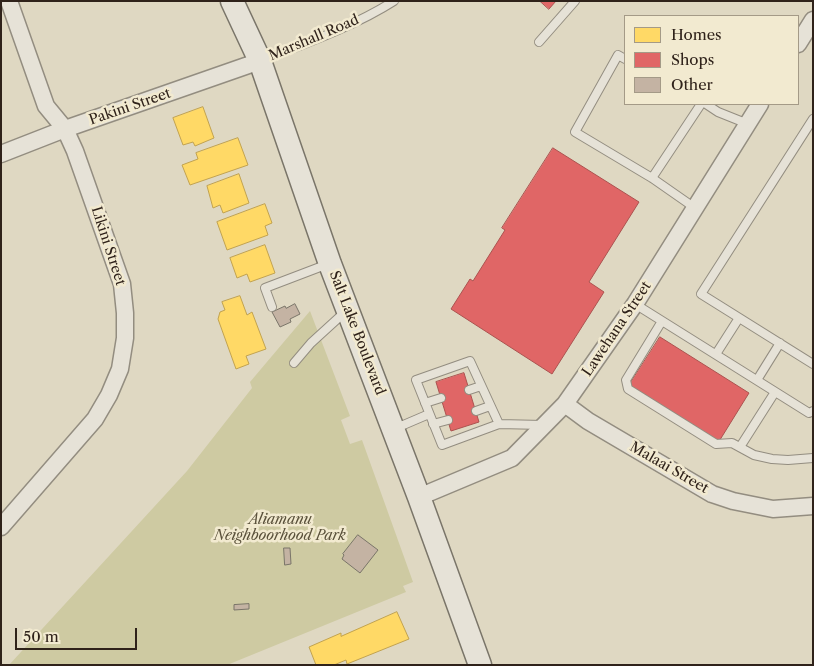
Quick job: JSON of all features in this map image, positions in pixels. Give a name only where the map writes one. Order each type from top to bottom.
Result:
[{"type":"main road","name":"Salt Lake Boulevard","points":[[232,1],[260,61],[330,264],[394,429],[480,665]]},
{"type":"street","name":"Likini Street","points":[[1,527],[95,419],[109,395],[120,369],[124,346],[125,313],[122,284],[75,151],[65,129],[46,106],[9,1]]},
{"type":"street","points":[[799,42],[813,20]]},
{"type":"street","name":"Pakini Street","points":[[1,154],[65,129],[260,61]]},
{"type":"street","name":"Lawehana Street","points":[[419,497],[512,458],[565,404],[636,304],[759,105]]},
{"type":"street","name":"Malaai Street","points":[[565,404],[588,420],[712,494],[733,501],[773,509],[813,506]]},
{"type":"lane","name":"Marshall Road","points":[[260,61],[322,36],[382,9],[394,1]]},
{"type":"lane","points":[[538,42],[574,1]]},
{"type":"lane","points":[[624,59],[618,56],[575,132],[652,178],[696,208]]},
{"type":"lane","points":[[652,178],[700,105]]},
{"type":"lane","points":[[708,105],[718,112],[748,124]]},
{"type":"lane","points":[[813,119],[701,294],[813,364]]},
{"type":"lane","points":[[272,306],[265,288],[330,264]]},
{"type":"lane","points":[[636,304],[811,414]]},
{"type":"lane","points":[[294,363],[311,343],[349,309]]},
{"type":"lane","points":[[716,354],[739,318]]},
{"type":"lane","points":[[662,321],[626,380],[628,389],[716,444],[732,443],[754,455],[772,459],[813,458]]},
{"type":"lane","points":[[757,380],[780,343]]},
{"type":"lane","points":[[499,424],[470,361],[416,380],[442,445],[499,424],[545,425]]},
{"type":"lane","points":[[469,390],[481,386]]},
{"type":"lane","points":[[740,447],[776,392]]},
{"type":"lane","points":[[425,403],[441,398]]},
{"type":"lane","points":[[476,410],[490,406]]},
{"type":"lane","points":[[394,429],[429,414]]},
{"type":"lane","points":[[433,424],[448,420]]},
{"type":"green space","name":"Aliamanu Neighboorhood Park","points":[[310,311],[350,416],[341,420],[350,444],[362,440],[413,582],[403,586],[406,592],[227,665],[9,665],[187,471],[252,388],[250,382]]},
{"type":"building: Homes","points":[[203,107],[214,138],[195,146],[193,142],[183,145],[173,118]]},
{"type":"building: Homes","points":[[238,138],[248,165],[190,185],[182,165],[198,159],[196,153]]},
{"type":"building: Homes","points":[[239,174],[249,203],[223,213],[220,205],[213,208],[207,186]]},
{"type":"building: Homes","points":[[265,204],[272,223],[265,226],[268,235],[227,250],[217,222]]},
{"type":"building: Homes","points":[[265,245],[275,273],[250,282],[247,274],[237,278],[230,258]]},
{"type":"building: Homes","points":[[240,296],[247,315],[252,312],[266,349],[246,356],[249,364],[236,369],[218,319],[220,312],[225,310],[222,302]]},
{"type":"building: Homes","points":[[397,612],[409,639],[347,664],[346,660],[334,665],[316,665],[309,647],[341,633],[341,636]]},
{"type":"building: Shops","points":[[540,1],[556,1],[549,9]]},
{"type":"building: Shops","points":[[553,148],[639,202],[589,282],[604,292],[552,374],[451,309],[470,279],[473,281],[505,230],[502,228]]},
{"type":"building: Shops","points":[[660,337],[749,393],[718,443],[628,387]]},
{"type":"building: Shops","points":[[464,373],[479,422],[451,431],[436,382]]},
{"type":"building: Other","points":[[295,304],[300,314],[290,319],[291,322],[280,327],[272,312]]},
{"type":"building: Other","points":[[358,535],[378,550],[360,573],[342,559],[343,554]]},
{"type":"building: Other","points":[[284,548],[290,548],[291,564],[285,565]]},
{"type":"building: Other","points":[[249,604],[249,609],[234,610],[234,605]]}]
